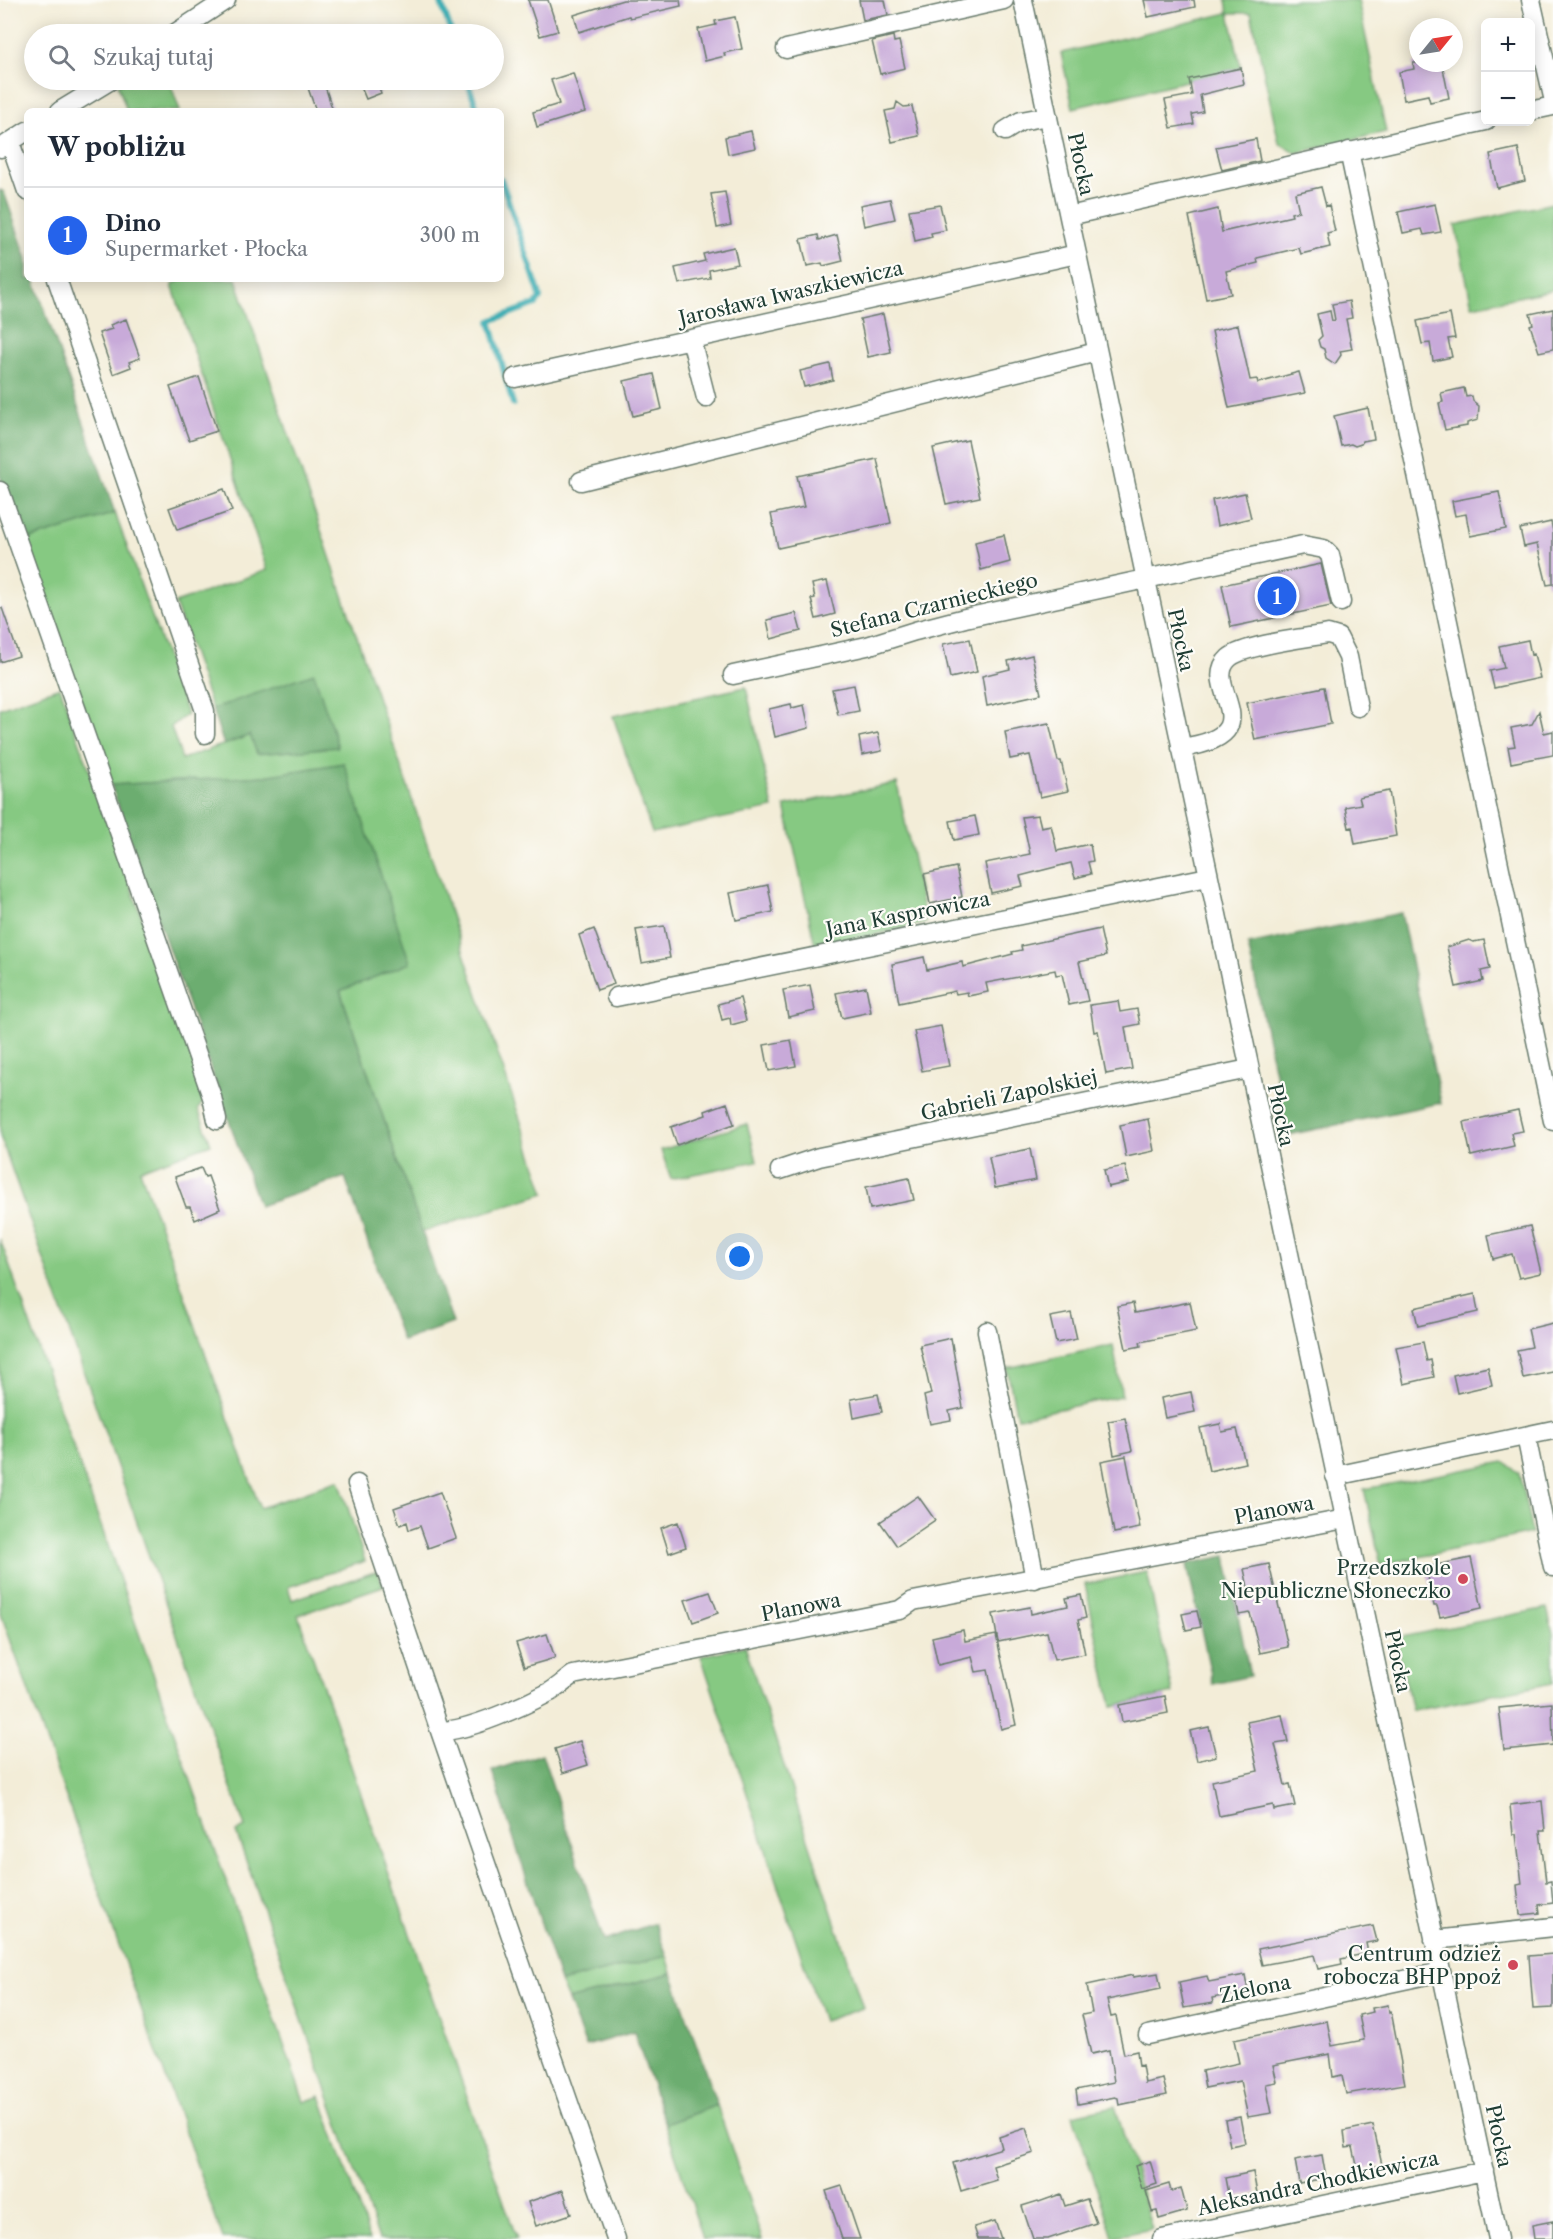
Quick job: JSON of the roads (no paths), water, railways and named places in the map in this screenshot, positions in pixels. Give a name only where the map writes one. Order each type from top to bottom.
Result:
[{"type":"street","points":[[189,24],[226,0]]},
{"type":"street","points":[[786,49],[1004,0]]},
{"type":"street","name":"Płocka","points":[[1023,0],[1498,2239]]},
{"type":"street","points":[[1531,0],[1553,97]]},
{"type":"street","points":[[65,108],[95,90]]},
{"type":"street","points":[[1535,110],[1553,106]]},
{"type":"street","points":[[1005,131],[1021,121],[1048,116]]},
{"type":"street","points":[[1069,216],[1481,122]]},
{"type":"street","points":[[24,133],[5,145],[24,185]]},
{"type":"street","points":[[1349,151],[1553,1121]]},
{"type":"street","name":"Jarosława Iwaszkiewicza","points":[[515,378],[1077,254]]},
{"type":"street","points":[[58,282],[205,711],[205,734]]},
{"type":"street","points":[[691,339],[706,398]]},
{"type":"street","points":[[581,481],[1097,352]]},
{"type":"street","points":[[0,491],[212,1097],[217,1120]]},
{"type":"street","name":"Stefana Czarnieckiego","points":[[733,675],[867,646],[915,630],[965,618],[1303,545],[1324,549],[1330,555],[1341,602]]},
{"type":"street","points":[[1181,748],[1223,736],[1228,730],[1230,719],[1222,675],[1223,665],[1230,658],[1245,650],[1328,634],[1338,637],[1348,657],[1358,708]]},
{"type":"street","name":"Jana Kasprowicza","points":[[616,998],[1208,877]]},
{"type":"street","name":"Gabrieli Zapolskiej","points":[[780,1170],[819,1157],[1249,1069]]},
{"type":"street","points":[[987,1331],[1035,1579]]},
{"type":"street","points":[[1335,1476],[1553,1430]]},
{"type":"street","points":[[1526,1436],[1553,1567]]},
{"type":"street","points":[[357,1484],[616,2239]]},
{"type":"street","name":"Planowa","points":[[440,1731],[463,1728],[523,1704],[552,1691],[573,1675],[900,1610],[913,1601],[1344,1519]]},
{"type":"street","points":[[1434,1940],[1553,1927]]},
{"type":"street","name":"Zielona","points":[[1148,2035],[1441,1972]]},
{"type":"street","name":"Aleksandra Chodkiewicza","points":[[1162,2239],[1484,2170]]},
{"type":"waterway","points":[[440,0],[448,24]]},
{"type":"waterway","points":[[471,90],[477,108]]},
{"type":"waterway","points":[[504,188],[540,298],[536,304],[490,321],[513,404]]},
{"type":"place","name":"Dino","points":[[1277,596]]},
{"type":"place","name":"Przedszkole Niepubliczne Słoneczko","points":[[1463,1579]]},
{"type":"place","name":"Centrum odzież robocza BHP ppoż","points":[[1513,1965]]}]
